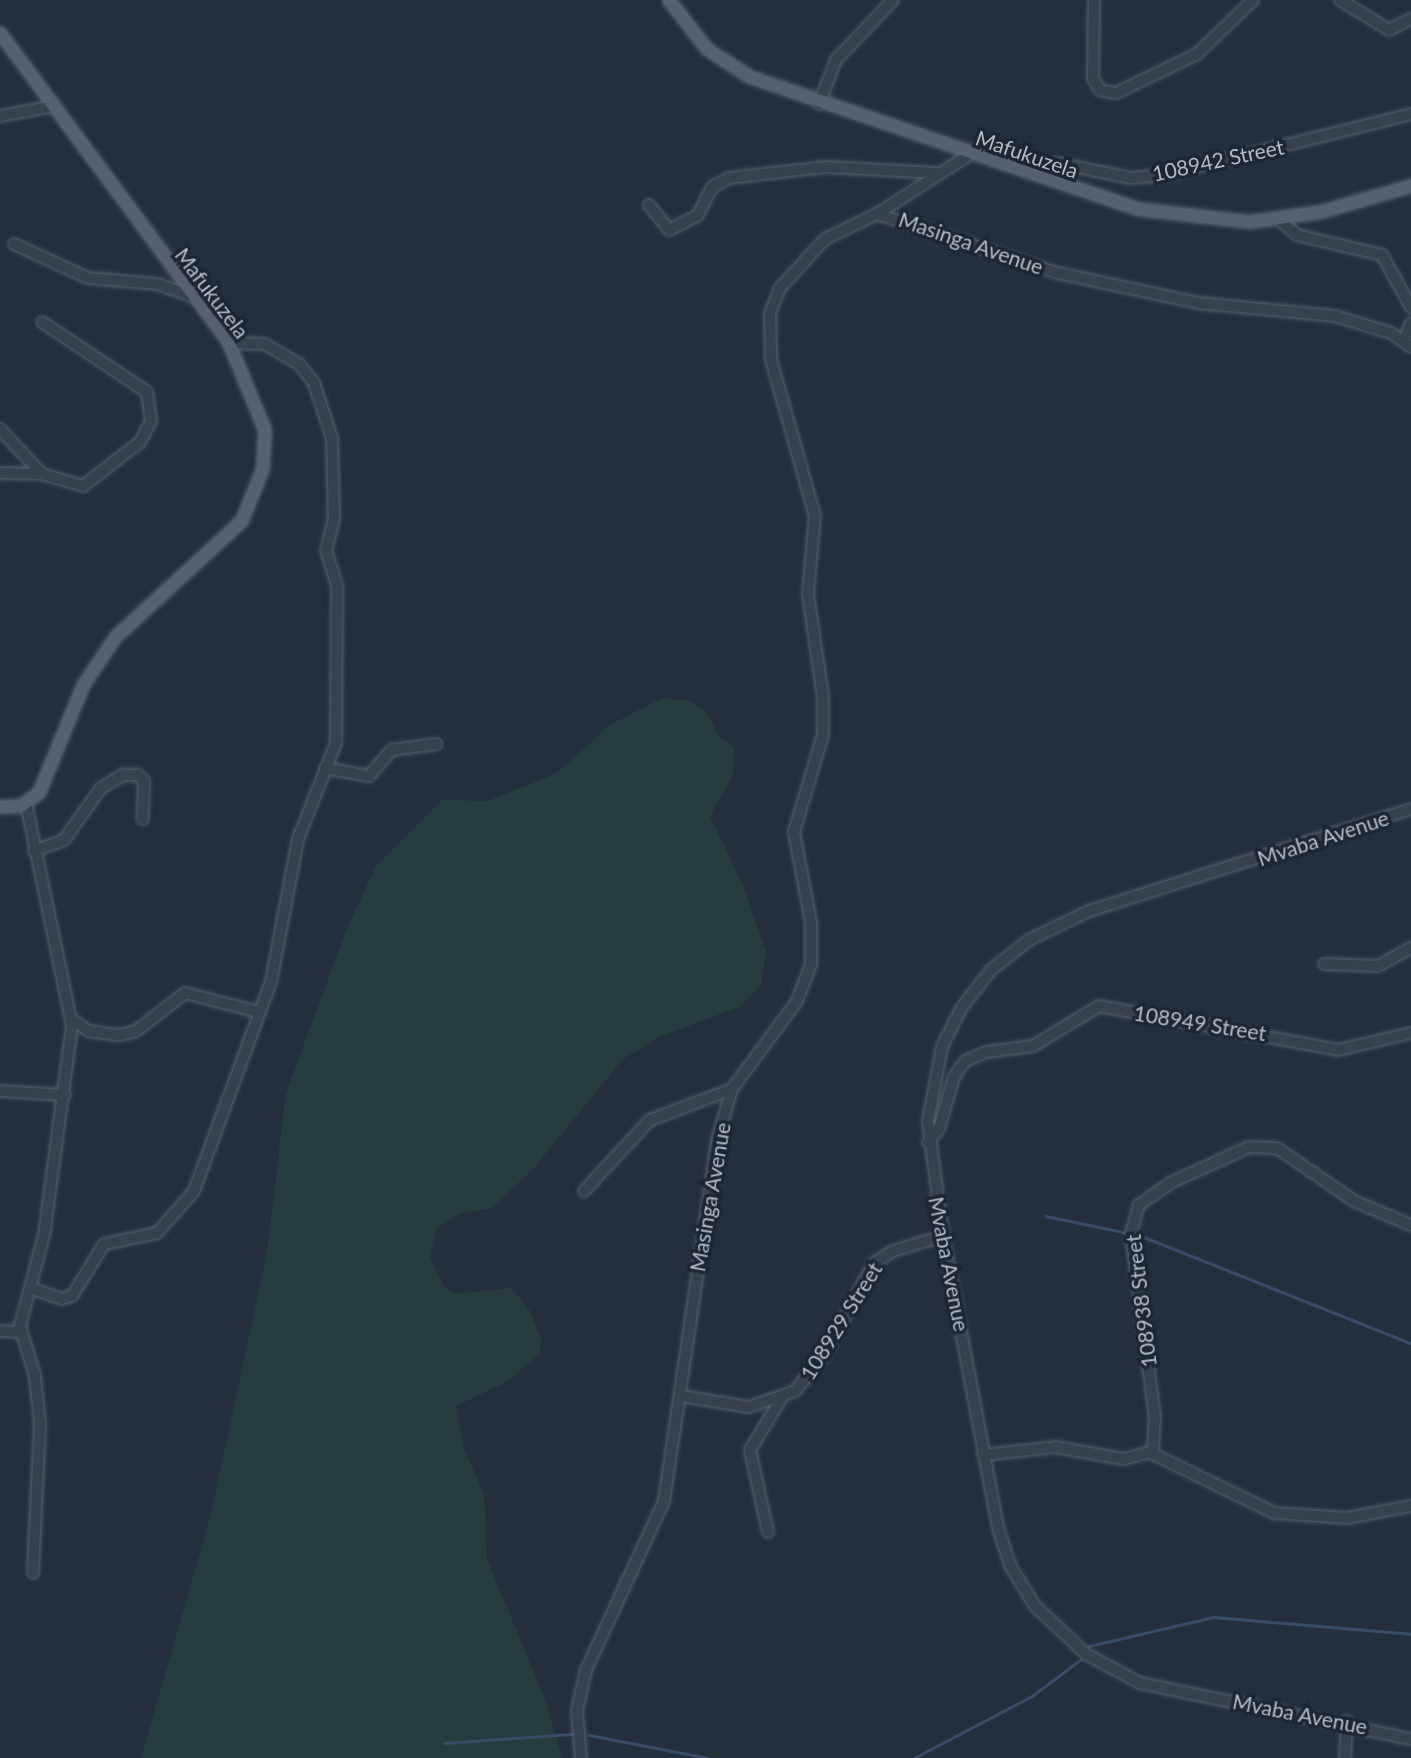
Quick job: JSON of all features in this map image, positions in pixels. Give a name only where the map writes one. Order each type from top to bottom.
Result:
[{"type":"main road","name":"Mafukuzela","points":[[670,0],[693,34],[733,69],[819,104],[1025,174],[1172,216],[1220,222],[1278,219],[1411,186]]},
{"type":"main road","name":"Mafukuzela","points":[[0,33],[229,343],[265,430],[263,469],[253,502],[230,536],[139,614],[101,655],[69,716],[46,781],[26,803]]},
{"type":"main road","points":[[0,807],[26,803]]},
{"type":"street","points":[[819,104],[836,60],[893,0]]},
{"type":"street","points":[[1094,0],[1093,78],[1100,90],[1116,93],[1197,54],[1253,0]]},
{"type":"street","points":[[1340,0],[1390,30],[1411,19]]},
{"type":"street","points":[[0,116],[55,106]]},
{"type":"street","name":"108942 Street","points":[[1025,174],[1057,163],[1131,178],[1165,175],[1411,114]]},
{"type":"street","points":[[877,214],[937,173],[969,155]]},
{"type":"street","points":[[649,205],[669,230],[698,215],[712,187],[729,178],[826,167],[937,173]]},
{"type":"street","name":"Masinga Avenue","points":[[581,1758],[578,1698],[664,1502],[681,1396],[709,1179],[732,1089],[806,985],[811,922],[794,832],[824,717],[808,594],[816,516],[771,359],[770,313],[780,288],[812,252],[845,227],[877,214],[1124,290],[1222,307],[1335,316],[1367,322],[1408,344]]},
{"type":"street","points":[[1278,219],[1297,235],[1382,255],[1411,307]]},
{"type":"street","points":[[14,244],[88,278],[157,284],[192,296]]},
{"type":"street","points":[[0,473],[42,474],[72,486],[90,485],[140,442],[153,409],[141,387],[71,346],[42,322]]},
{"type":"street","points":[[1408,344],[1411,323]]},
{"type":"street","points":[[30,1288],[62,1299],[72,1296],[104,1244],[157,1233],[194,1191],[271,982],[298,839],[336,743],[340,709],[337,586],[326,551],[334,519],[332,438],[314,383],[299,364],[265,344],[229,343]]},
{"type":"street","points":[[0,429],[42,474]]},
{"type":"street","points":[[325,768],[369,776],[391,750],[437,744]]},
{"type":"street","points":[[34,851],[64,840],[101,788],[123,775],[138,775],[144,781],[143,819]]},
{"type":"street","points":[[26,803],[71,1019],[65,1095],[44,1235],[20,1332],[35,1376],[40,1424],[33,1573]]},
{"type":"street","name":"Mvaba Avenue","points":[[1411,809],[1087,912],[1029,940],[978,984],[951,1028],[934,1076],[928,1142],[983,1455],[1011,1567],[1049,1623],[1086,1654],[1124,1676],[1163,1689],[1347,1721],[1411,1739]]},
{"type":"street","points":[[1324,964],[1378,966],[1411,948]]},
{"type":"street","points":[[71,1019],[89,1031],[119,1035],[146,1025],[185,993],[258,1012]]},
{"type":"street","name":"108949 Street","points":[[928,1142],[939,1129],[954,1077],[965,1061],[986,1052],[1033,1046],[1099,1006],[1338,1050],[1411,1032]]},
{"type":"street","points":[[584,1191],[650,1120],[732,1089]]},
{"type":"street","points":[[0,1091],[65,1095]]},
{"type":"street","name":"108938 Street","points":[[1151,1453],[1155,1418],[1131,1234],[1135,1213],[1147,1196],[1214,1161],[1264,1145],[1299,1159],[1375,1212],[1411,1225]]},
{"type":"street","name":"108929 Street","points":[[768,1532],[750,1450],[782,1399],[811,1375],[874,1263],[893,1251],[943,1236]]},
{"type":"street","points":[[0,1331],[20,1332]]},
{"type":"street","name":"108929 Street","points":[[681,1396],[733,1407],[782,1399]]},
{"type":"street","points":[[983,1455],[1055,1447],[1124,1459],[1151,1453],[1274,1513],[1347,1518],[1411,1506]]},
{"type":"street","points":[[1345,1758],[1347,1721]]},
{"type":"green space","points":[[662,698],[690,701],[705,710],[719,736],[735,748],[732,778],[710,816],[743,885],[766,952],[761,984],[741,1006],[657,1038],[623,1059],[533,1169],[491,1209],[463,1212],[437,1228],[430,1257],[443,1285],[454,1294],[511,1288],[530,1311],[541,1339],[540,1354],[506,1382],[456,1406],[465,1451],[484,1494],[487,1559],[545,1699],[562,1758],[141,1758],[210,1518],[267,1252],[286,1093],[347,928],[376,866],[442,800],[488,801],[557,773],[610,725]]},
{"type":"waterway","points":[[1046,1216],[1123,1232]]},
{"type":"waterway","points":[[1144,1237],[1411,1343]]},
{"type":"waterway","points":[[1089,1646],[1214,1617],[1411,1634]]},
{"type":"waterway","points":[[914,1758],[1032,1696],[1080,1660]]},
{"type":"waterway","points":[[445,1743],[572,1734]]},
{"type":"waterway","points":[[589,1735],[708,1758]]}]
